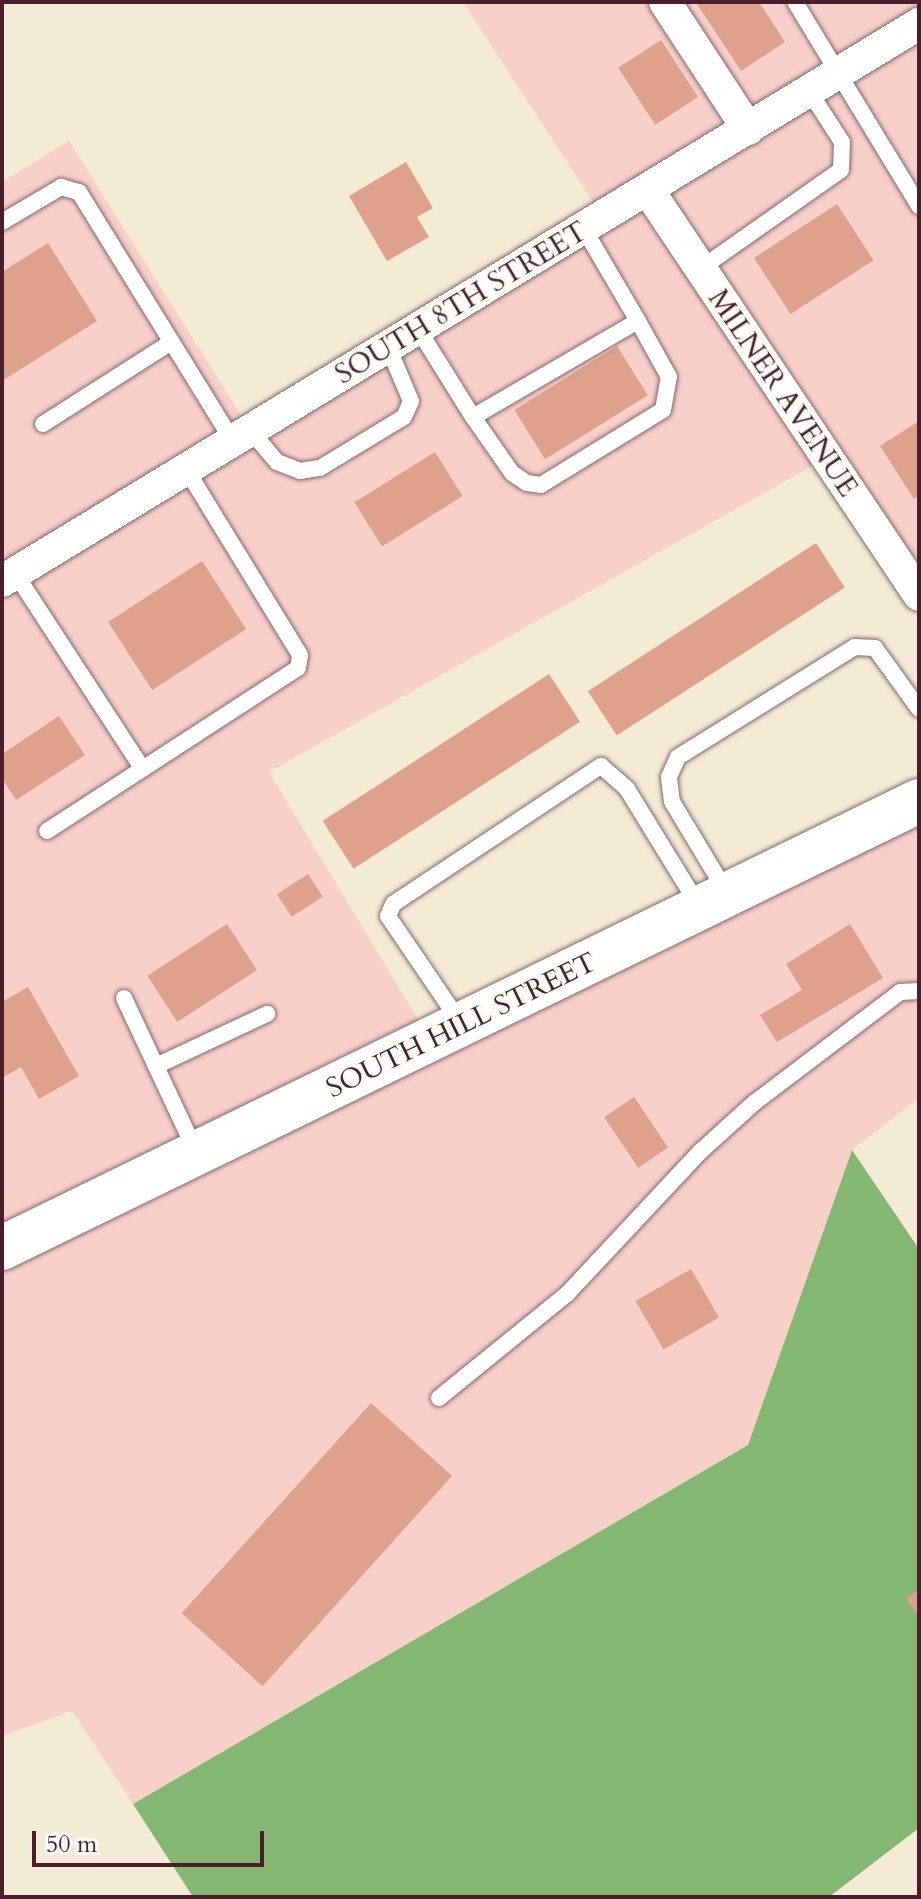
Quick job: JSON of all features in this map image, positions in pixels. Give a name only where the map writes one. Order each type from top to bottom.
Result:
[{"type":"main road","name":"SOUTH HILL STREET","points":[[2,1248],[919,801]]},
{"type":"street","points":[[665,2],[748,129]]},
{"type":"street","name":"SOUTH 8TH STREET","points":[[8,577],[919,24]]},
{"type":"street","name":"MILNER AVENUE","points":[[648,190],[919,595]]},
{"type":"lane","points":[[795,2],[919,206]]},
{"type":"lane","points":[[700,269],[841,170],[842,142],[809,91]]},
{"type":"lane","points":[[2,222],[61,187],[79,192],[170,343],[242,436],[277,462],[300,471],[320,468],[404,417],[411,401],[388,347]]},
{"type":"lane","points":[[418,329],[512,473],[541,485],[663,410],[669,377],[584,229]]},
{"type":"lane","points":[[473,417],[638,321]]},
{"type":"lane","points":[[43,424],[170,343]]},
{"type":"lane","points":[[47,831],[298,668],[300,655],[186,469]]},
{"type":"lane","points":[[8,577],[143,769]]},
{"type":"lane","points":[[714,901],[672,802],[669,777],[678,757],[855,647],[875,648],[919,709]]},
{"type":"lane","points":[[462,1024],[388,916],[393,904],[601,766],[627,789],[714,901]]},
{"type":"lane","points":[[439,1398],[567,1294],[701,1151],[754,1103],[900,992],[919,991]]},
{"type":"lane","points":[[124,998],[197,1154]]},
{"type":"lane","points":[[156,1066],[267,1014]]},
{"type":"shaded area","points":[[463,2],[919,2],[919,614],[821,461],[269,772],[428,1036],[919,819],[919,1098],[852,1150],[748,1445],[133,1804],[72,1711],[2,1736],[2,182],[69,141],[251,431],[604,219]]},
{"type":"green space","points":[[852,1150],[919,1249],[919,1828],[829,1897],[193,1897],[133,1804],[748,1445]]},
{"type":"building","points":[[759,2],[785,42],[741,71],[697,4]]},
{"type":"building","points":[[661,40],[698,97],[655,125],[618,68]]},
{"type":"building","points":[[406,162],[433,208],[417,217],[429,237],[387,261],[349,196]]},
{"type":"building","points":[[837,204],[873,260],[790,314],[754,258]]},
{"type":"building","points":[[48,243],[97,321],[2,381],[2,272]]},
{"type":"building","points":[[617,346],[648,395],[545,459],[514,410]]},
{"type":"building","points":[[919,421],[919,496],[914,499],[880,446]]},
{"type":"building","points":[[435,452],[463,496],[382,546],[354,502]]},
{"type":"building","points":[[816,543],[845,587],[617,736],[588,691]]},
{"type":"building","points":[[202,561],[246,629],[152,690],[108,622]]},
{"type":"building","points":[[549,674],[580,722],[354,869],[323,821]]},
{"type":"building","points":[[59,716],[85,755],[16,800],[2,778],[2,754]]},
{"type":"building","points":[[308,874],[323,897],[292,917],[277,894]]},
{"type":"building","points":[[227,924],[257,970],[177,1022],[147,976]]},
{"type":"building","points":[[850,924],[883,978],[777,1042],[760,1015],[802,990],[786,964]]},
{"type":"building","points":[[28,987],[79,1076],[39,1099],[21,1067],[2,1078],[2,1002]]},
{"type":"building","points":[[634,1097],[668,1148],[638,1168],[604,1117]]},
{"type":"building","points":[[691,1269],[719,1317],[664,1349],[636,1301]]},
{"type":"building","points":[[371,1403],[452,1476],[263,1686],[182,1613]]},
{"type":"building","points":[[919,1590],[919,1617],[906,1598]]}]
